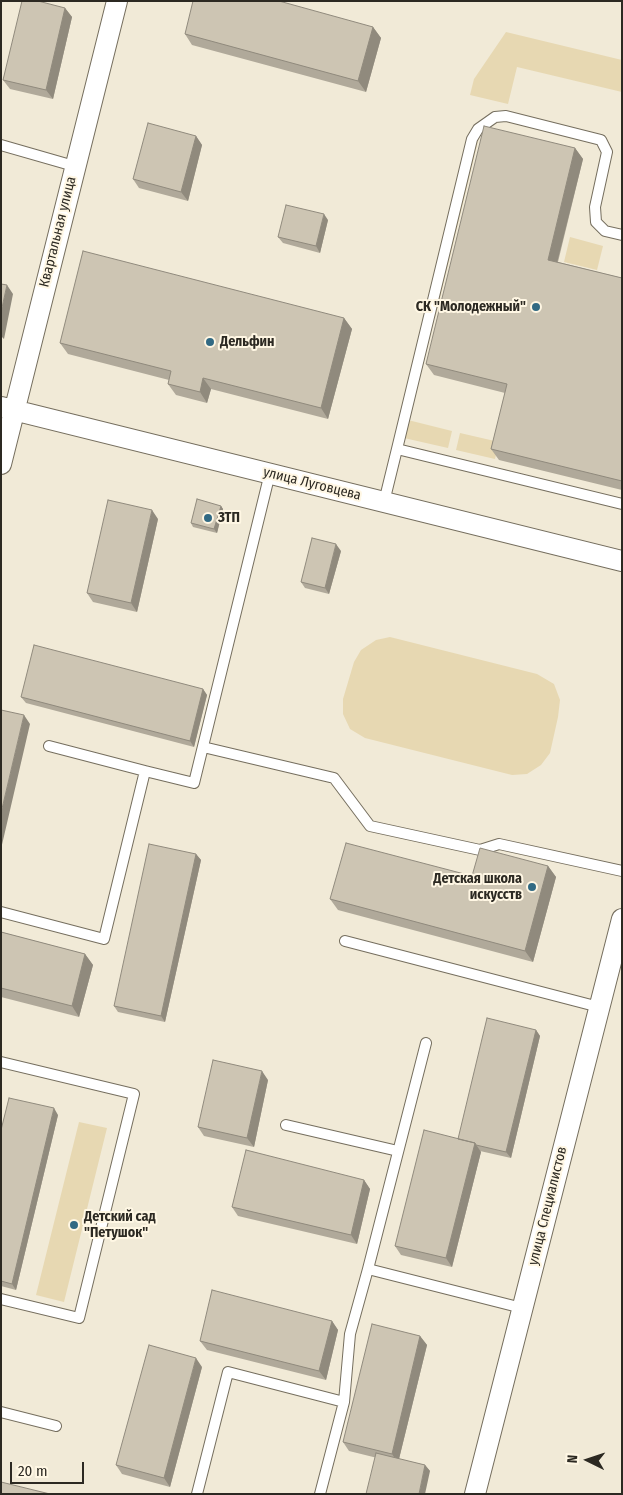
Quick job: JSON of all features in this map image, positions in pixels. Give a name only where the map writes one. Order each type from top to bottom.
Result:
[{"type":"street","name":"Квартальная улица","points":[[1,464],[8,409],[74,166],[116,1]]},
{"type":"street","name":"улица Луговцева","points":[[8,409],[622,561]]},
{"type":"street","name":"улица Специалистов","points":[[475,1494],[622,919]]},
{"type":"lane","points":[[384,502],[472,139],[478,129],[495,117],[506,116],[601,140],[608,152],[595,208],[596,222],[605,231],[622,235]]},
{"type":"lane","points":[[1,145],[74,166]]},
{"type":"lane","points":[[397,449],[622,504]]},
{"type":"lane","points":[[49,746],[194,783],[270,473]]},
{"type":"lane","points":[[203,747],[334,778],[370,826],[480,850],[499,844],[622,871]]},
{"type":"lane","points":[[1,912],[104,939],[145,771]]},
{"type":"lane","points":[[345,941],[599,1007]]},
{"type":"lane","points":[[320,1494],[344,1402],[350,1334],[426,1043]]},
{"type":"lane","points":[[1,1062],[134,1094],[79,1318],[1,1299]]},
{"type":"lane","points":[[286,1125],[398,1151]]},
{"type":"lane","points":[[368,1269],[522,1308]]},
{"type":"lane","points":[[197,1494],[228,1372],[344,1402]]},
{"type":"lane","points":[[1,1412],[56,1426]]},
{"type":"shaded area","points":[[506,32],[622,60],[622,92],[517,67],[508,104],[470,95],[474,79]]},
{"type":"shaded area","points":[[480,133],[435,318],[432,317],[473,146]]},
{"type":"shaded area","points":[[570,237],[603,246],[597,270],[564,262]]},
{"type":"shaded area","points":[[408,420],[452,431],[448,448],[404,438]]},
{"type":"shaded area","points":[[460,433],[499,442],[495,459],[456,450]]},
{"type":"shaded area","points":[[390,637],[537,674],[554,684],[560,700],[558,717],[550,753],[541,765],[527,774],[512,775],[365,738],[350,729],[343,714],[343,699],[354,662],[361,650],[376,640]]},
{"type":"shaded area","points":[[79,1122],[107,1128],[64,1302],[36,1295]]},
{"type":"building","points":[[22,1],[38,1],[65,8],[46,90],[3,80]]},
{"type":"building","points":[[193,1],[279,1],[373,27],[358,81],[185,34]]},
{"type":"building","points":[[148,123],[196,136],[181,192],[133,179]]},
{"type":"building","name":"СК \"Молодежный\"","points":[[484,126],[575,148],[548,260],[622,278],[622,481],[491,449],[507,384],[426,364]]},
{"type":"building","points":[[286,205],[324,214],[316,246],[278,237]]},
{"type":"building","name":"Дельфин","points":[[83,251],[344,318],[321,408],[203,378],[200,392],[168,384],[171,371],[60,343]]},
{"type":"building","points":[[1,284],[7,285],[1,312]]},
{"type":"building","name":"ЗТП","points":[[197,499],[221,506],[214,529],[191,523]]},
{"type":"building","points":[[108,500],[152,510],[131,603],[87,593]]},
{"type":"building","points":[[312,538],[336,544],[325,588],[301,582]]},
{"type":"building","points":[[34,645],[203,689],[190,741],[21,697]]},
{"type":"building","points":[[1,710],[24,715],[1,813]]},
{"type":"building","points":[[346,843],[472,876],[480,848],[548,866],[525,951],[330,899]]},
{"type":"building","points":[[149,844],[196,854],[161,1016],[114,1006]]},
{"type":"building","points":[[1,932],[85,954],[72,1006],[1,988]]},
{"type":"building","points":[[487,1018],[536,1030],[506,1152],[458,1139]]},
{"type":"building","points":[[213,1060],[262,1071],[247,1138],[198,1127]]},
{"type":"building","points":[[9,1098],[54,1108],[12,1284],[1,1281],[1,1130]]},
{"type":"building","points":[[424,1130],[475,1143],[446,1258],[395,1246]]},
{"type":"building","points":[[246,1150],[364,1180],[351,1235],[232,1207]]},
{"type":"building","points":[[212,1290],[332,1321],[319,1371],[200,1341]]},
{"type":"building","points":[[372,1324],[420,1336],[392,1454],[343,1442]]},
{"type":"building","points":[[149,1345],[196,1358],[164,1478],[116,1465]]},
{"type":"building","points":[[376,1453],[425,1465],[419,1494],[366,1494]]},
{"type":"building","points":[[1,1482],[50,1494],[1,1494]]},
{"type":"place","name":"СК \"Молодежный\"","points":[[536,307]]},
{"type":"place","name":"Дельфин","points":[[210,342]]},
{"type":"place","name":"ЗТП","points":[[208,518]]},
{"type":"place","name":"Детская школа искусств","points":[[532,887]]},
{"type":"place","name":"Детский сад \"Петушок\"","points":[[74,1225]]}]
